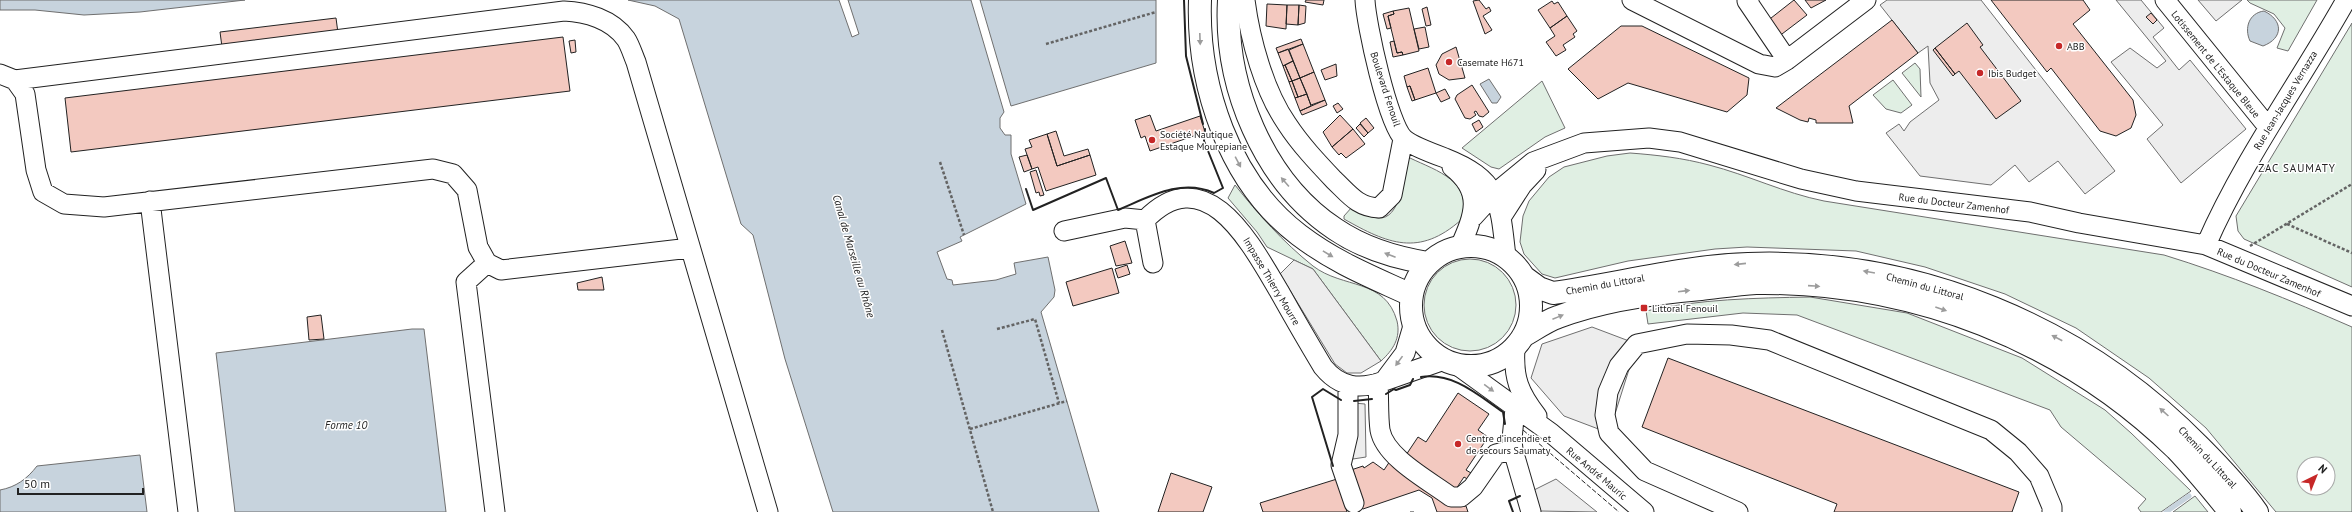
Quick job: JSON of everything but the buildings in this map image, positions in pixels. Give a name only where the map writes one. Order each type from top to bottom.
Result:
[{"type":"main road","points":[[1200,0],[1201,50],[1209,89],[1221,128],[1240,166],[1278,215],[1298,234],[1354,270],[1411,294]]},
{"type":"main road","points":[[1229,0],[1230,47],[1237,81],[1247,114],[1264,151],[1280,176],[1316,214],[1336,230],[1368,246],[1398,258],[1428,263]]},
{"type":"main road","points":[[1460,247],[1484,247],[1506,258],[1524,277],[1530,296],[1530,317],[1519,342],[1498,360],[1478,366],[1451,363],[1425,346],[1413,326],[1410,310],[1411,294],[1418,278],[1428,263],[1443,252],[1460,247]]},
{"type":"main road","name":"Chemin du Littoral","points":[[1524,277],[1539,288],[1553,293],[1681,270],[1748,264],[1800,264],[1840,267],[1878,274],[1956,293],[1990,306],[2059,339],[2127,383],[2163,410],[2223,471],[2257,512]]},
{"type":"main road","name":"Chemin du Littoral","points":[[1519,342],[1556,317],[1593,306],[1685,290],[1755,283],[1875,292],[1907,299],[1978,322],[2010,336],[2084,376],[2147,423],[2177,450],[2230,512]]},
{"type":"street","points":[[1245,0],[1251,36],[1259,63],[1286,123],[1310,154],[1355,201],[1367,207],[1379,208],[1392,196],[1403,139]]},
{"type":"street","name":"Boulevard Fenouil","points":[[1365,0],[1365,14],[1374,56],[1395,122],[1403,139],[1439,156],[1465,166],[1494,194],[1502,216],[1506,258]]},
{"type":"street","points":[[1632,0],[1759,64],[1775,67],[1787,60],[1866,0]]},
{"type":"street","points":[[1749,0],[1747,1],[1787,60]]},
{"type":"street","name":"Lotissement de L'Estaque Bleue","points":[[2165,0],[2268,127]]},
{"type":"street","name":"Rue Jean-Jacques Vernazza","points":[[2206,245],[2220,214],[2268,127],[2346,0]]},
{"type":"street","points":[[7,77],[564,11],[585,12],[605,21],[625,38],[636,62],[768,512]]},
{"type":"street","points":[[7,77],[25,94],[36,170],[43,192],[64,204],[104,207],[432,169],[454,174],[467,190],[478,247],[487,263],[501,270],[690,248]]},
{"type":"street","name":"Rue du Docteur Zamenhof","points":[[1473,217],[1494,194],[1533,162],[1584,143],[1615,139],[1649,138],[1680,142],[1801,179],[1856,190],[2030,212],[2079,223],[2206,245],[2352,306]]},
{"type":"street","name":"Rue du Docteur Zamenhof","points":[[1502,216],[1522,185],[1551,155]]},
{"type":"street","name":"Boulevard Fenouil","points":[[1439,156],[1461,174],[1467,182],[1473,196],[1473,217],[1460,247]]},
{"type":"street","name":"Impasse Thierry Mourre","points":[[1145,220],[1157,207],[1171,201],[1188,197],[1207,202],[1226,216],[1246,236],[1323,367],[1331,376],[1348,386]]},
{"type":"street","points":[[150,202],[188,512]]},
{"type":"street","points":[[1064,231],[1125,218],[1145,220],[1153,264]]},
{"type":"street","points":[[487,263],[466,282],[495,512]]},
{"type":"street","points":[[1413,326],[1405,353],[1381,382],[1380,431],[1386,446],[1397,458],[1451,497],[1461,497],[1473,488],[1496,454],[1513,450]]},
{"type":"street","points":[[1738,512],[1645,471],[1609,433],[1605,415],[1608,392],[1619,366],[1637,344],[1687,334],[1731,335],[1769,340],[1819,360],[1991,430],[2018,452],[2039,476],[2052,507],[2052,512]]},
{"type":"street","name":"Rue André Mauric","points":[[1519,342],[1516,378],[1523,398],[1551,433]]},
{"type":"street","points":[[1354,503],[1341,465],[1348,434],[1348,386],[1381,382],[1451,363]]},
{"type":"street","name":"Rue André Mauric","points":[[1451,363],[1551,433],[1644,512]]},
{"type":"street","points":[[1516,408],[1512,439],[1513,450],[1531,512]]},
{"type":"path","points":[[1046,44],[1156,12]]},
{"type":"path","points":[[940,162],[964,235]]},
{"type":"path","points":[[2252,244],[2352,184]]},
{"type":"path","points":[[2286,224],[2352,253]]},
{"type":"path","points":[[997,329],[1035,319],[1059,403]]},
{"type":"path","points":[[942,330],[993,512]]},
{"type":"path","points":[[970,429],[1068,401]]},
{"type":"green space","points":[[2247,0],[2317,0],[2288,51],[2277,48],[2285,28],[2274,14],[2250,3]]},
{"type":"green space","points":[[2352,23],[2352,287],[2244,239],[2238,231],[2236,216]]},
{"type":"green space","points":[[1915,63],[1920,69],[1921,97],[1902,73]]},
{"type":"green space","points":[[1893,80],[1912,105],[1901,113],[1886,109],[1873,95]]},
{"type":"green space","points":[[1542,81],[1565,128],[1545,137],[1499,169],[1491,167],[1462,148]]},
{"type":"green space","points":[[1630,153],[1660,156],[1723,169],[1809,198],[1824,201],[2164,255],[2259,288],[2352,327],[2352,512],[2276,512],[2206,428],[2149,378],[2076,328],[2005,294],[1925,267],[1856,251],[1747,247],[1715,249],[1628,261],[1555,278],[1542,274],[1524,254],[1520,242],[1523,216],[1529,201],[1549,177],[1564,167],[1607,156]]},
{"type":"green space","points":[[1410,158],[1441,173],[1458,187],[1462,196],[1464,207],[1461,220],[1446,232],[1431,239],[1417,243],[1403,243],[1375,235],[1344,219],[1344,216],[1352,207],[1367,215],[1378,218],[1386,217],[1392,212],[1400,196],[1406,162]]},
{"type":"green space","points":[[1235,185],[1271,227],[1313,266],[1337,278],[1373,291],[1383,298],[1391,307],[1397,321],[1398,333],[1392,348],[1381,361],[1313,269],[1267,247],[1257,232],[1228,198]]},
{"type":"green space","points":[[1470,259],[1488,263],[1502,273],[1512,287],[1516,305],[1512,323],[1502,337],[1488,347],[1470,351],[1452,347],[1438,337],[1428,323],[1424,305],[1428,287],[1438,273],[1452,263]]},
{"type":"green space","points":[[1810,297],[1907,313],[2022,358],[2105,410],[2191,491],[2161,512],[2141,512],[2138,508],[2146,499],[2061,427],[2050,410],[1797,315],[1743,313],[1648,324],[1646,311],[1707,302]]},
{"type":"green space","points":[[2195,496],[2208,512],[2173,512]]},
{"type":"shaded area","points":[[1887,0],[1981,0],[2115,171],[2085,194],[2058,161],[2029,182],[2015,165],[1991,185],[1920,176],[1886,133],[1899,124],[1904,131],[1910,122],[1939,100],[1930,83],[1928,46],[1918,53],[1880,5]]},
{"type":"shaded area","points":[[2116,0],[2141,0],[2164,28],[2153,37],[2179,70],[2190,60],[2246,129],[2181,183],[2147,139],[2163,125],[2111,62],[2130,48],[2157,68],[2166,61]]},
{"type":"shaded area","points":[[2198,0],[2242,0],[2216,21]]},
{"type":"shaded area","points":[[1294,260],[1313,269],[1381,361],[1361,373],[1347,373],[1335,364],[1280,274]]},
{"type":"shaded area","points":[[1592,327],[1637,344],[1609,433],[1564,416],[1531,378],[1542,344]]},
{"type":"shaded area","points":[[1354,403],[1365,404],[1366,457],[1353,459],[1348,435]]},
{"type":"shaded area","points":[[1556,479],[1597,512],[1540,511],[1534,490]]},
{"type":"water","points":[[0,0],[245,0],[140,12],[84,15],[35,10],[0,10]]},
{"type":"water","name":"Canal de Marseille au Rhône","points":[[628,0],[839,0],[852,37],[859,34],[848,0],[971,0],[1004,112],[1000,118],[1000,128],[1005,135],[1011,135],[1011,154],[1026,204],[960,237],[962,241],[937,252],[947,279],[952,280],[953,285],[996,280],[1016,274],[1014,263],[1048,257],[1055,290],[1054,297],[1041,312],[1099,512],[833,512],[785,359],[753,235],[741,224],[679,19],[655,6]]},
{"type":"water","points":[[980,0],[1156,0],[1156,63],[1011,106]]},
{"type":"water","points":[[2264,11],[2275,19],[2278,24],[2278,34],[2270,43],[2263,46],[2250,41],[2248,36],[2248,26],[2251,18],[2259,12]]},
{"type":"water","points":[[1489,79],[1501,97],[1497,103],[1492,103],[1480,84]]},
{"type":"water","name":"Forme 10","points":[[412,329],[424,329],[446,512],[235,512],[216,353]]},
{"type":"water","points":[[140,455],[147,512],[0,512],[0,490],[21,482],[37,466]]},
{"type":"waterway","points":[[2166,512],[2189,496]]},
{"type":"fence","points":[[1523,430],[1619,512]]},
{"type":"wall","points":[[1184,0],[1186,56],[1203,124]]},
{"type":"wall","points":[[1026,189],[1033,210],[1106,178],[1118,210],[1153,195],[1177,188],[1202,189],[1214,193],[1223,188],[1204,141],[1205,129]]},
{"type":"wall","points":[[1421,377],[1433,376],[1444,378],[1465,386],[1503,412],[1505,424]]},
{"type":"wall","points":[[1386,394],[1394,389],[1396,390],[1410,385],[1413,379]]},
{"type":"wall","points":[[1333,466],[1312,397],[1323,389],[1341,400]]},
{"type":"wall","points":[[1354,401],[1372,399]]},
{"type":"wall","points":[[1513,512],[1509,501],[1520,496]]},
{"type":"place","name":"ABB","points":[[2059,46]]},
{"type":"place","name":"Casemate H671","points":[[1449,62]]},
{"type":"place","name":"Ibis Budget","points":[[1980,73]]},
{"type":"place","name":"Société Nautique Estaque Mourepiane","points":[[1152,140]]},
{"type":"place","name":"Littoral Fenouil","points":[[1644,308]]},
{"type":"place","name":"Centre d’incendie et de secours Saumaty","points":[[1458,444]]},
{"type":"district","name":"ZAC SAUMATY","points":[[2297,168]]}]
